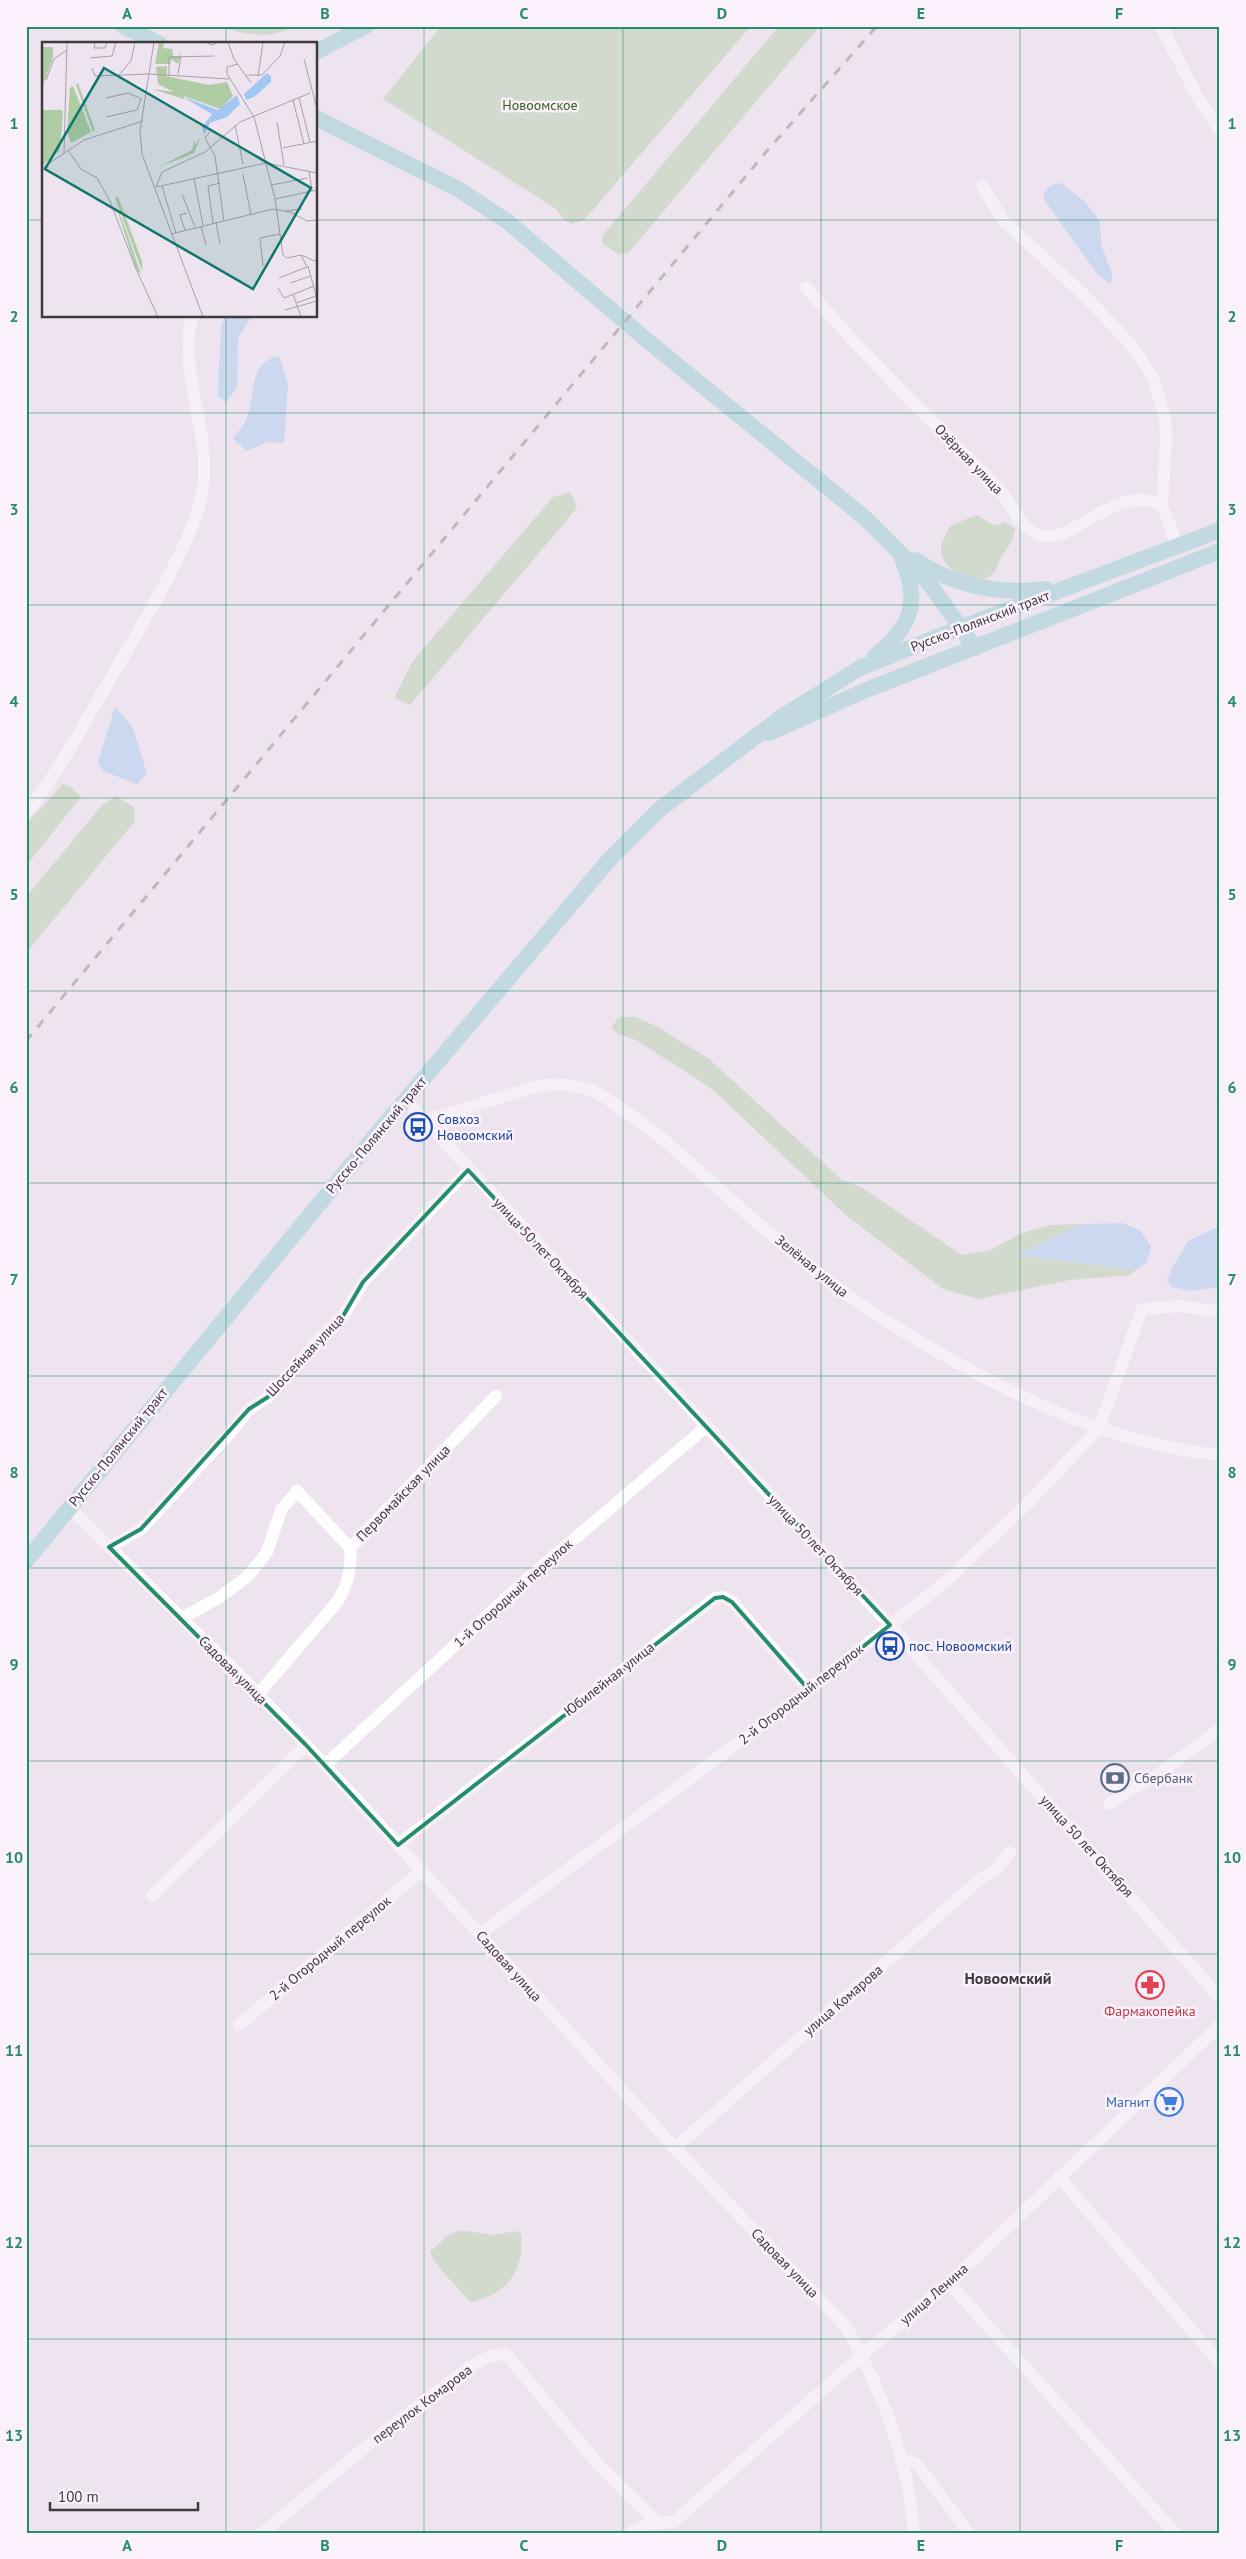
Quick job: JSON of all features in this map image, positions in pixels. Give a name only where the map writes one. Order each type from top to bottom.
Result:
[{"type":"main road","points":[[123,26],[156,42]]},
{"type":"main road","points":[[318,51],[366,26]]},
{"type":"main road","points":[[318,119],[417,167],[483,203],[897,547],[930,570],[962,583],[982,588],[1022,592],[1086,581]]},
{"type":"main road","name":"Русско-Полянский тракт","points":[[26,1561],[405,1099],[633,834],[681,792],[783,716],[860,668],[962,627],[1220,530]]},
{"type":"main road","points":[[897,547],[926,579],[962,627],[975,648]]},
{"type":"main road","points":[[860,668],[891,643],[904,628],[909,615],[912,596],[909,578],[897,547]]},
{"type":"main road","name":"Русско-Полянский тракт","points":[[755,738],[871,688],[1220,552]]},
{"type":"street","points":[[1161,26],[1198,98],[1220,131]]},
{"type":"street","points":[[982,186],[1003,220],[1089,300],[1145,363],[1160,397],[1165,417],[1166,442],[1162,505],[1169,528],[1178,547]]},
{"type":"street","name":"Озёрная улица","points":[[806,287],[846,334],[999,489],[1027,527],[1039,535],[1051,537],[1065,533],[1098,513],[1133,500],[1144,499],[1162,505]]},
{"type":"street","points":[[26,812],[57,770],[158,598],[196,520],[202,498],[204,475],[202,445],[189,357],[189,329],[192,318]]},
{"type":"street","name":"Зелёная улица","points":[[424,1121],[538,1086],[558,1084],[577,1086],[598,1093],[652,1129],[723,1193],[804,1260],[882,1319],[1011,1392],[1099,1428],[1159,1446],[1220,1455]]},
{"type":"street","name":"улица 50 лет Октября","points":[[405,1099],[468,1170],[890,1625],[1220,1998]]},
{"type":"street","name":"Шоссейная улица","points":[[108,1547],[141,1529],[230,1433],[244,1414],[268,1397],[318,1340],[343,1316],[363,1282],[468,1170]]},
{"type":"street","points":[[1099,1428],[1142,1309],[1180,1306],[1220,1312]]},
{"type":"street","name":"Первомайская улица","points":[[258,1694],[338,1601],[348,1583],[352,1562],[350,1548],[496,1396]]},
{"type":"street","name":"1-й Огородный переулок","points":[[325,1765],[527,1579],[706,1427]]},
{"type":"street","name":"2-й Огородный переулок","points":[[480,1934],[809,1690],[945,1582],[1038,1493],[1099,1428]]},
{"type":"street","points":[[182,1618],[220,1597],[248,1576],[267,1552],[280,1510],[297,1491],[350,1548]]},
{"type":"street","name":"Садовая улица","points":[[69,1507],[258,1694],[422,1870],[675,2148],[847,2328],[862,2355],[902,2458],[912,2502],[914,2533]]},
{"type":"street","name":"Юбилейная улица","points":[[398,1845],[715,1598],[723,1597],[732,1602],[809,1690]]},
{"type":"street","points":[[1109,1804],[1128,1790],[1150,1779],[1220,1729]]},
{"type":"street","points":[[152,1896],[306,1745]]},
{"type":"street","name":"улица Комарова","points":[[675,2148],[980,1879],[996,1871],[1010,1852]]},
{"type":"street","name":"2-й Огородный переулок","points":[[239,2025],[422,1870]]},
{"type":"street","name":"улица Ленина","points":[[631,2533],[636,2528],[657,2522],[674,2522],[862,2355],[949,2283],[1220,2025]]},
{"type":"street","points":[[1059,2177],[1220,2363]]},
{"type":"street","points":[[949,2283],[1175,2533]]},
{"type":"street","name":"переулок Комарова","points":[[262,2533],[391,2426],[470,2366],[490,2356],[506,2354],[598,2464],[657,2522]]},
{"type":"street","points":[[902,2458],[917,2464],[969,2533]]},
{"type":"highlighted area","points":[[468,1170],[890,1625],[809,1690],[732,1602],[723,1597],[715,1598],[398,1845],[306,1745],[109,1547],[141,1529],[249,1409],[268,1397],[343,1316],[363,1282]]},
{"type":"green space","points":[[218,26],[295,26],[285,31],[256,35]]},
{"type":"green space","name":"Новоомское","points":[[441,26],[751,26],[584,220],[572,224],[563,219],[556,209],[383,99]]},
{"type":"green space","points":[[779,26],[820,26],[629,252],[619,255],[602,243],[603,235]]},
{"type":"green space","points":[[570,492],[577,508],[410,705],[394,698],[412,662],[553,497]]},
{"type":"green space","points":[[976,515],[993,525],[1005,522],[1015,528],[1012,540],[994,573],[988,578],[980,580],[962,576],[953,571],[942,556],[941,547],[950,526]]},
{"type":"green space","points":[[63,784],[71,787],[81,797],[26,866],[26,824]]},
{"type":"green space","points":[[116,796],[134,807],[135,821],[26,953],[26,897],[102,805]]},
{"type":"green space","points":[[620,1017],[635,1017],[656,1026],[709,1059],[842,1180],[861,1187],[962,1255],[990,1250],[1022,1233],[1050,1225],[1084,1224],[1017,1255],[1136,1270],[1130,1275],[1070,1280],[978,1299],[943,1289],[847,1216],[712,1089],[636,1040],[618,1034],[611,1027]]},
{"type":"green space","points":[[460,2230],[494,2235],[516,2231],[521,2234],[520,2259],[516,2270],[503,2288],[483,2299],[470,2302],[443,2271],[430,2252],[447,2236]]},
{"type":"water","points":[[1061,183],[1084,201],[1100,221],[1101,244],[1112,274],[1112,281],[1109,283],[1098,275],[1043,198],[1049,187]]},
{"type":"water","points":[[224,318],[251,318],[238,338],[237,388],[226,402],[218,396],[221,326]]},
{"type":"water","points":[[279,356],[288,384],[284,443],[267,442],[247,451],[233,439],[246,420],[257,373],[261,366]]},
{"type":"water","points":[[115,706],[133,728],[147,774],[137,784],[103,771],[98,763]]},
{"type":"water","points":[[1123,1223],[1141,1231],[1151,1247],[1147,1262],[1136,1270],[1016,1255],[1084,1224]]},
{"type":"water","points":[[1220,1226],[1220,1287],[1190,1291],[1172,1287],[1167,1281],[1172,1268],[1188,1241]]},
{"type":"railway","points":[[26,1041],[766,152],[877,26]]},
{"type":"place","name":"Совхоз Новоомский","points":[[418,1127]]},
{"type":"place","name":"пос. Новоомский","points":[[890,1646]]},
{"type":"place","name":"Сбербанк","points":[[1115,1778]]},
{"type":"place","name":"Фармакопейка","points":[[1150,1985]]},
{"type":"place","name":"Магнит","points":[[1169,2102]]},
{"type":"district","name":"Новоомский","points":[[1008,1978]]}]
